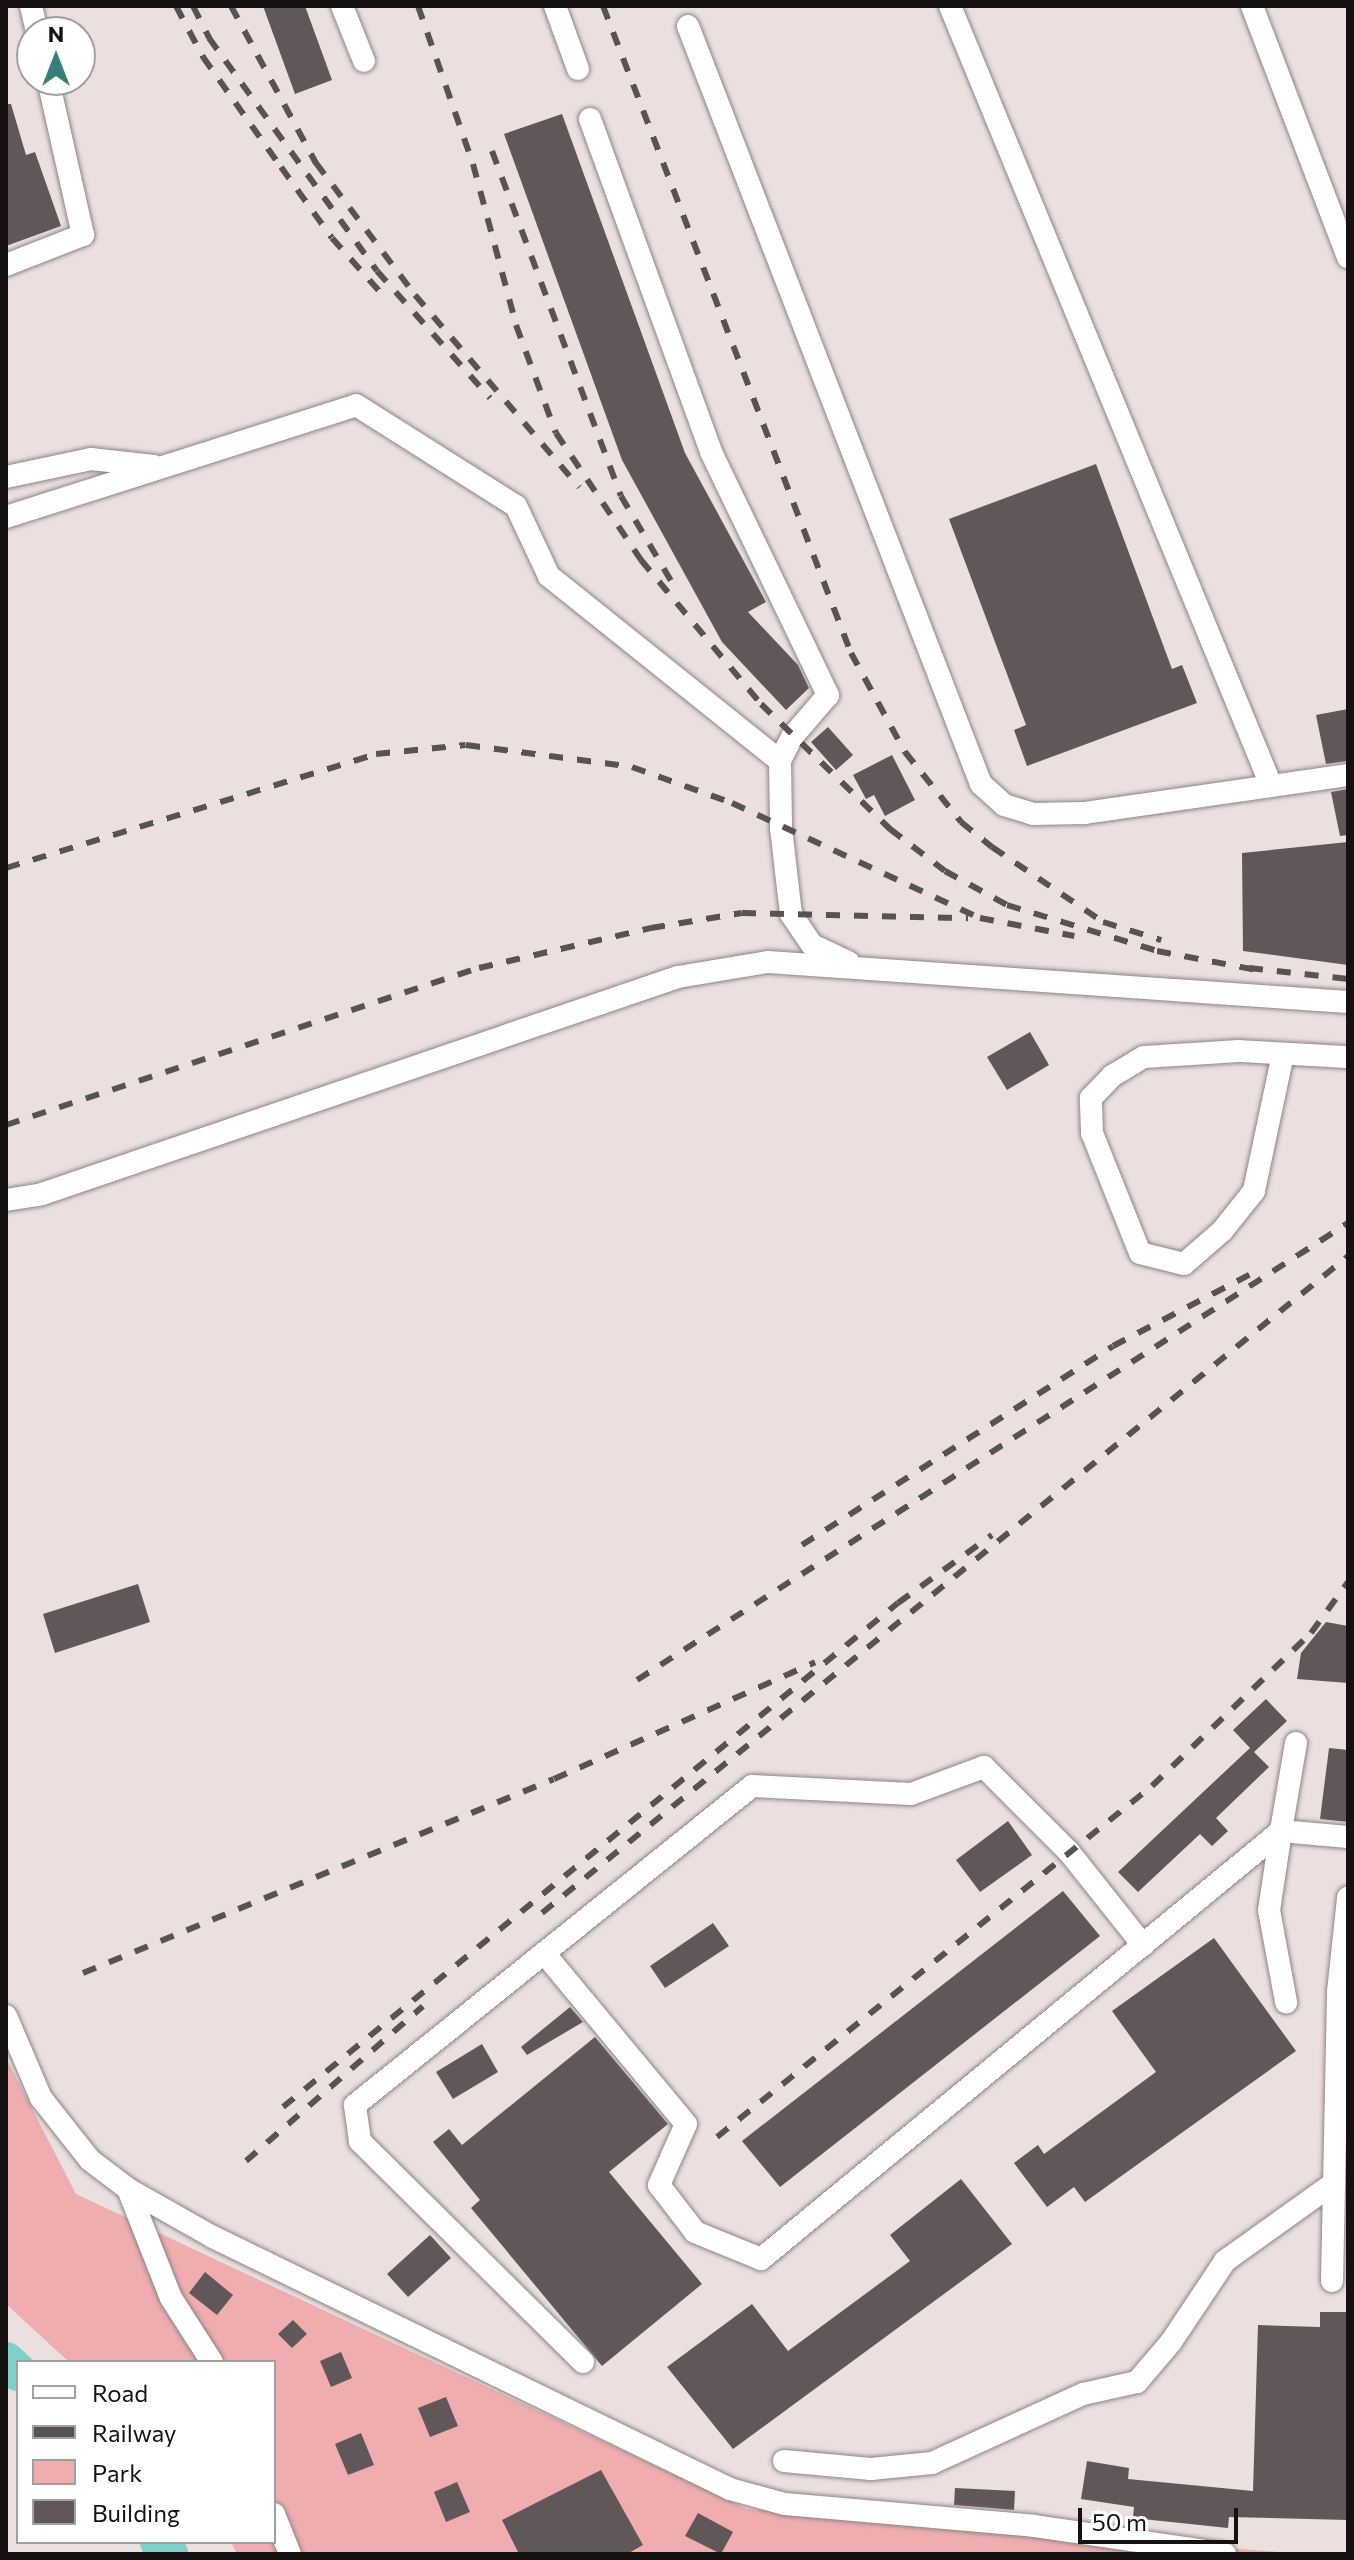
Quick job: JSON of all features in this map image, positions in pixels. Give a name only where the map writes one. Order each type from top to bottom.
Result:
[{"type":"street","points":[[342,6],[364,61]]},
{"type":"street","points":[[555,6],[578,69]]},
{"type":"street","points":[[950,6],[1271,785]]},
{"type":"street","points":[[1252,6],[1348,257]]},
{"type":"street","points":[[688,26],[981,784],[1004,805],[1033,814],[1084,813],[1348,775]]},
{"type":"street","points":[[6,265],[83,235],[52,96]]},
{"type":"street","points":[[590,119],[711,452],[828,695],[792,737],[780,761],[781,828],[791,914],[812,945],[860,968]]},
{"type":"street","points":[[6,517],[356,405],[516,506],[549,576],[780,761]]},
{"type":"street","points":[[6,477],[91,459],[163,467]]},
{"type":"street","points":[[6,1200],[42,1194],[678,977],[768,962],[1348,1002]]},
{"type":"street","points":[[1283,1054],[1254,1191],[1222,1231],[1184,1264],[1140,1253],[1092,1133],[1091,1098],[1112,1076],[1144,1057],[1283,1054],[1348,1057]]},
{"type":"street","points":[[1286,2002],[1269,1910],[1296,1743]]},
{"type":"street","points":[[583,2362],[360,2141],[355,2105],[752,1786],[911,1794],[984,1767],[1069,1852],[1143,1945]]},
{"type":"street","points":[[544,1953],[686,2124],[659,2185],[695,2232],[761,2259],[1281,1831],[1348,1837]]},
{"type":"street","points":[[1332,2281],[1338,1992],[1348,1898]]},
{"type":"street","points":[[6,2016],[41,2098],[90,2160],[128,2189],[213,2237],[730,2489],[785,2504],[1034,2526],[1225,2554]]},
{"type":"street","points":[[784,2461],[871,2469],[932,2463],[1083,2394],[1137,2382],[1171,2342],[1225,2261],[1334,2183]]},
{"type":"street","points":[[128,2189],[171,2298],[211,2360]]},
{"type":"street","points":[[276,2519],[290,2554]]},
{"type":"green space","points":[[6,2058],[76,2194],[747,2509],[1304,2554],[237,2554],[232,2544],[276,2544],[276,2360],[67,2360],[6,2304]]},
{"type":"building","points":[[263,6],[305,6],[332,80],[295,94]]},
{"type":"building","points":[[6,104],[11,104],[26,155],[35,152],[61,226],[6,246]]},
{"type":"building","points":[[562,114],[685,453],[766,602],[748,612],[798,665],[809,688],[786,710],[722,642],[622,460],[504,134]]},
{"type":"building","points":[[1096,464],[1172,669],[1182,665],[1197,703],[1027,766],[1014,730],[1026,725],[949,519]]},
{"type":"building","points":[[1348,709],[1348,761],[1326,764],[1316,715]]},
{"type":"building","points":[[828,727],[853,755],[836,770],[811,742]]},
{"type":"building","points":[[892,755],[915,800],[885,816],[874,795],[866,799],[853,775]]},
{"type":"building","points":[[1348,789],[1348,835],[1340,836],[1331,792]]},
{"type":"building","points":[[1348,842],[1348,965],[1243,951],[1242,853]]},
{"type":"building","points":[[1030,1032],[1049,1065],[1007,1090],[987,1057]]},
{"type":"building","points":[[138,1584],[150,1622],[55,1653],[43,1614]]},
{"type":"building","points":[[1326,1622],[1348,1626],[1348,1683],[1297,1679],[1301,1653]]},
{"type":"building","points":[[1266,1699],[1287,1721],[1254,1752],[1269,1767],[1216,1818],[1228,1831],[1212,1846],[1200,1834],[1138,1892],[1118,1872],[1250,1748],[1233,1730]]},
{"type":"building","points":[[1329,1748],[1348,1750],[1348,1822],[1320,1819]]},
{"type":"building","points":[[1008,1821],[1032,1855],[980,1892],[956,1860]]},
{"type":"building","points":[[1063,1891],[1100,1936],[780,2187],[742,2141]]},
{"type":"building","points":[[713,1923],[729,1946],[665,1988],[650,1966]]},
{"type":"building","points":[[1214,1938],[1296,2051],[1085,2202],[1074,2187],[1047,2207],[1014,2163],[1038,2145],[1044,2154],[1156,2072],[1112,2011]]},
{"type":"building","points":[[570,2007],[583,2022],[527,2055],[521,2047]]},
{"type":"building","points":[[595,2037],[668,2124],[609,2172],[702,2284],[602,2366],[471,2208],[480,2200],[433,2142],[449,2129],[462,2145]]},
{"type":"building","points":[[482,2044],[498,2072],[453,2099],[436,2072]]},
{"type":"building","points":[[961,2179],[1012,2244],[733,2449],[667,2367],[752,2304],[788,2351],[910,2261],[890,2235]]},
{"type":"building","points":[[430,2235],[451,2258],[408,2297],[387,2274]]},
{"type":"building","points":[[205,2272],[233,2295],[217,2315],[189,2293]]},
{"type":"building","points":[[1320,2312],[1348,2312],[1348,2520],[1229,2517],[1228,2528],[1133,2518],[1134,2507],[1081,2499],[1087,2461],[1129,2468],[1128,2479],[1253,2491],[1258,2325],[1320,2327]]},
{"type":"building","points":[[293,2320],[307,2334],[292,2348],[278,2334]]},
{"type":"building","points":[[341,2352],[352,2378],[331,2387],[320,2361]]},
{"type":"building","points":[[446,2397],[458,2426],[430,2437],[418,2408]]},
{"type":"building","points":[[361,2433],[374,2465],[348,2475],[335,2444]]},
{"type":"building","points":[[601,2470],[643,2545],[627,2554],[519,2554],[502,2520]]},
{"type":"building","points":[[457,2482],[470,2512],[446,2522],[434,2492]]},
{"type":"building","points":[[955,2488],[1015,2491],[1014,2510],[954,2505]]},
{"type":"building","points":[[698,2513],[733,2532],[721,2554],[685,2536]]},
{"type":"waterway","points":[[6,2361],[16,2370]]},
{"type":"waterway","points":[[161,2544],[169,2554]]},
{"type":"railway","points":[[176,6],[203,57],[281,167],[332,238],[380,292]]},
{"type":"railway","points":[[193,6],[209,38],[377,271],[490,398]]},
{"type":"railway","points":[[231,6],[316,163],[415,295],[579,487]]},
{"type":"railway","points":[[418,6],[473,164],[516,325],[556,433],[641,560],[761,704],[890,829],[945,871],[1007,905],[1157,951],[1257,970]]},
{"type":"railway","points":[[603,6],[851,653],[905,752],[961,822],[992,847],[1103,922],[1161,940]]},
{"type":"railway","points":[[492,151],[621,496],[677,591]]},
{"type":"railway","points":[[6,868],[376,754],[466,745],[632,767],[732,803],[980,918],[1074,936]]},
{"type":"railway","points":[[6,1125],[479,968],[651,928],[742,913],[968,918]]},
{"type":"railway","points":[[1249,968],[1348,979]]},
{"type":"railway","points":[[637,1680],[1348,1223]]},
{"type":"railway","points":[[542,1913],[1348,1256]]},
{"type":"railway","points":[[802,1545],[1113,1346],[1260,1269]]},
{"type":"railway","points":[[283,2107],[898,1603],[992,1535]]},
{"type":"railway","points":[[717,2137],[1152,1786],[1311,1633],[1348,1582]]},
{"type":"railway","points":[[83,1973],[554,1779],[815,1662]]},
{"type":"railway","points":[[246,2161],[423,2006]]}]
